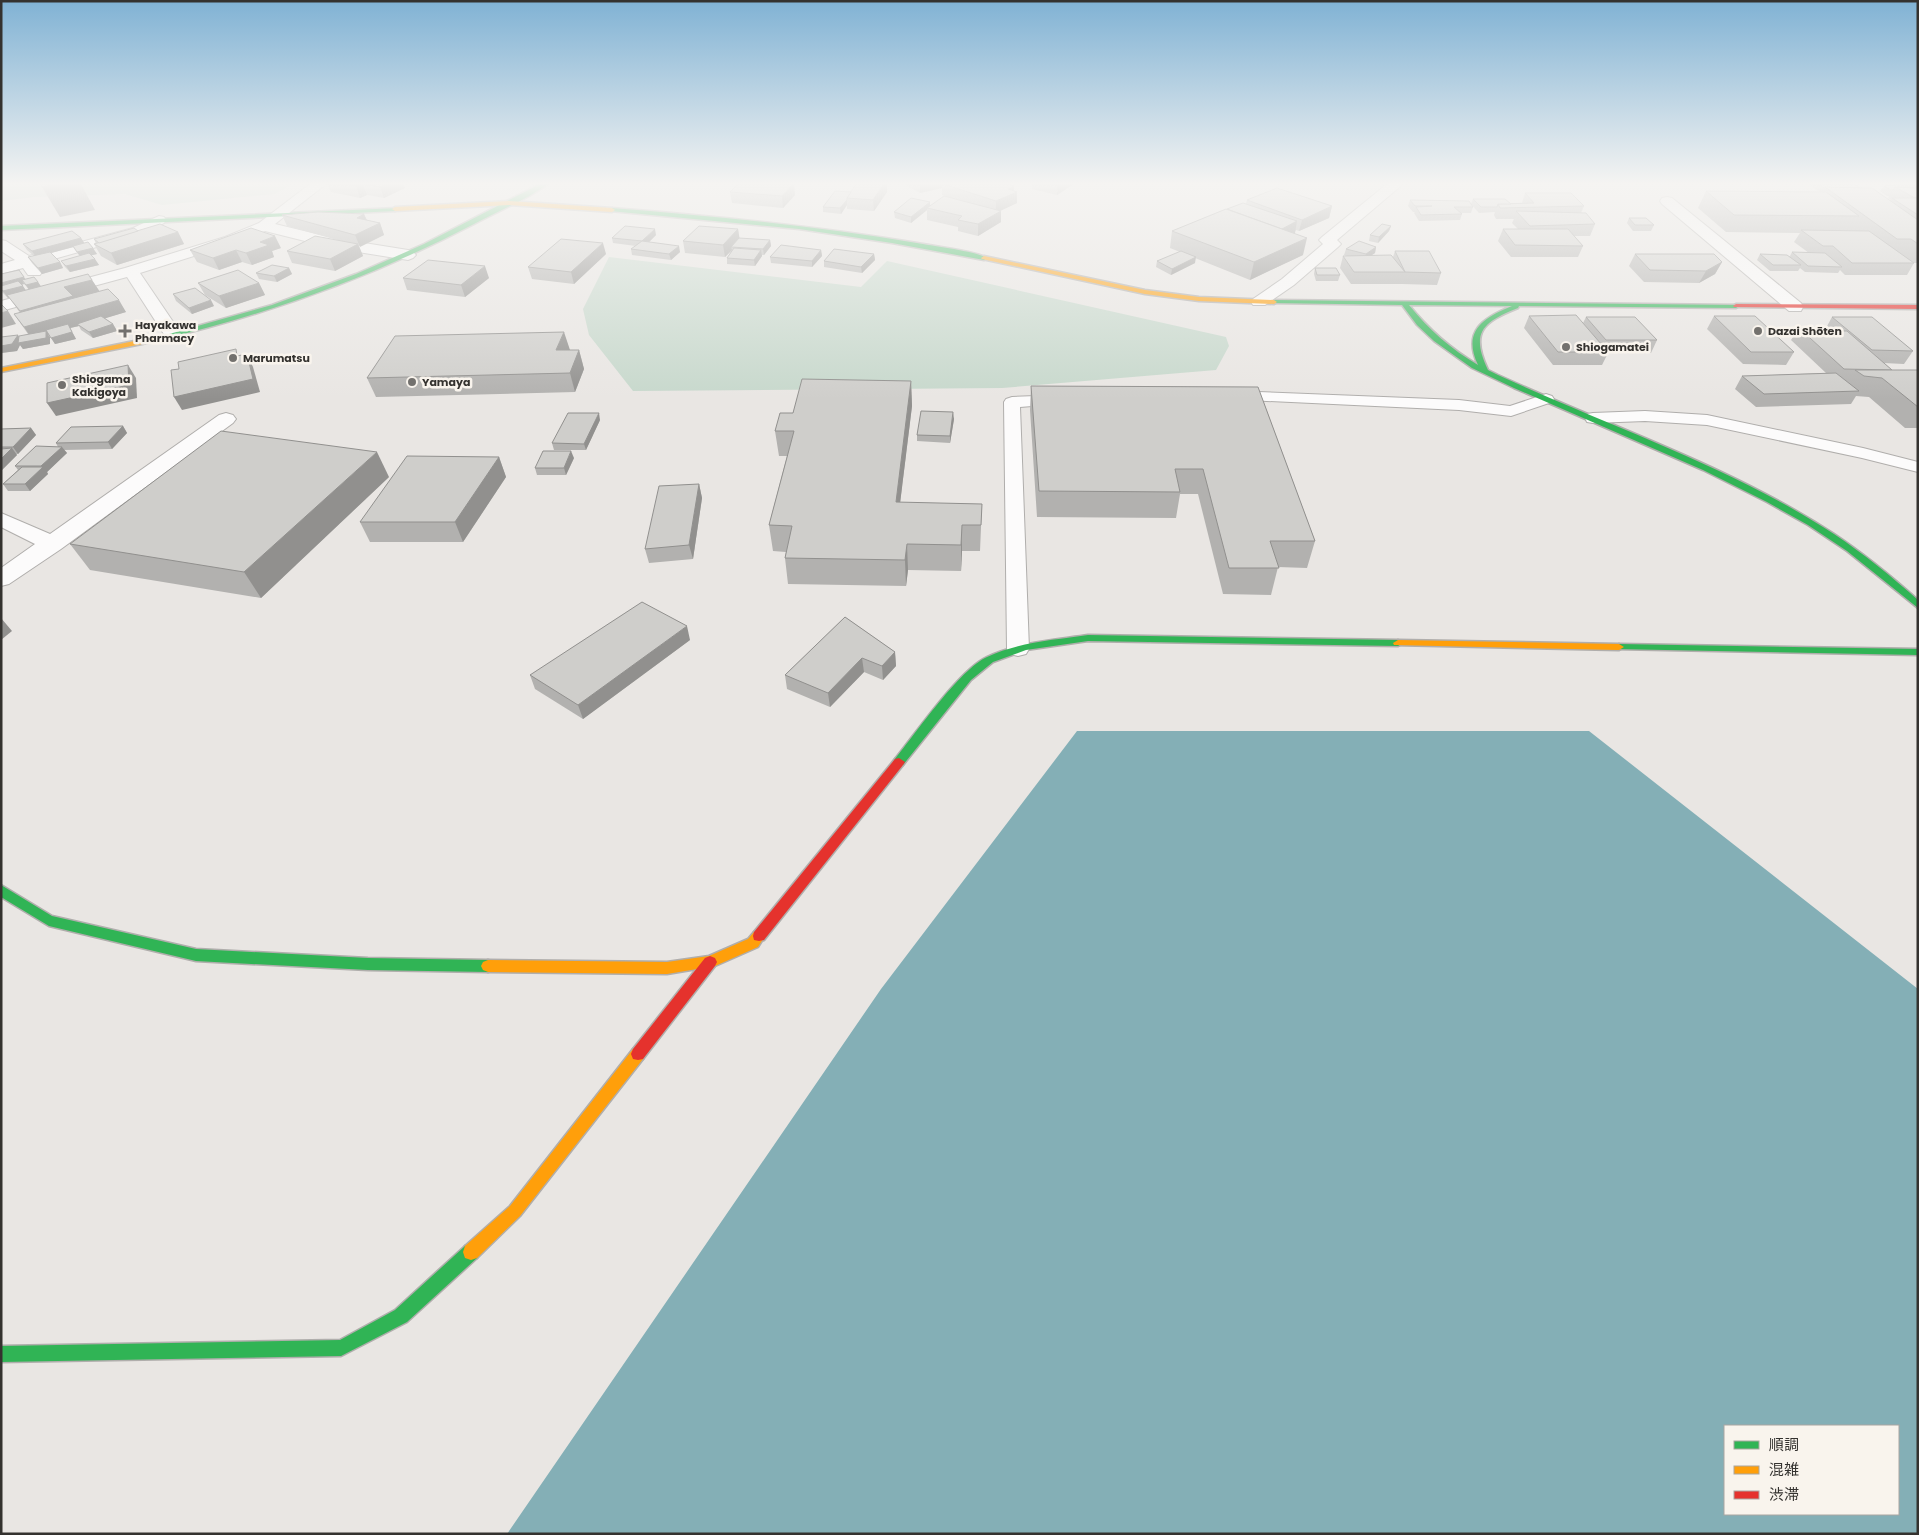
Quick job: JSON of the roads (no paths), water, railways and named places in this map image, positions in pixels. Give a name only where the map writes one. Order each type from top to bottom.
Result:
[{"type":"main road","points":[[1,370],[90,354],[248,315],[329,288],[406,256]]},
{"type":"main road","points":[[974,256],[1145,292],[1199,299],[1259,302],[1520,306],[1918,307]]},
{"type":"main road","points":[[1405,304],[1415,322],[1435,341],[1485,372],[1733,480],[1787,509],[1845,545],[1918,605]]},
{"type":"main road","points":[[1485,372],[1475,346],[1477,332],[1491,317],[1520,306]]},
{"type":"main road","points":[[1,890],[50,921],[196,955],[368,964],[667,968],[710,962],[753,943],[967,677],[989,660],[1018,649],[1052,641],[1088,638],[1918,652]]},
{"type":"main road","points":[[1,1354],[341,1348],[401,1316],[515,1211],[710,962]]},
{"type":"street","points":[[18,256],[27,262],[50,292]]},
{"type":"street","points":[[1,269],[50,256]]},
{"type":"street","points":[[1,306],[180,256]]},
{"type":"street","points":[[1259,302],[1288,282],[1319,256]]},
{"type":"street","points":[[1732,256],[1795,308]]},
{"type":"street","points":[[130,271],[173,335]]},
{"type":"street","points":[[1,579],[53,544],[226,419]]},
{"type":"street","points":[[1,519],[53,544]]},
{"type":"lane","points":[[1216,396],[1459,405],[1511,411],[1546,399]]},
{"type":"lane","points":[[1018,649],[1012,402],[1080,400]]},
{"type":"lane","points":[[1592,418],[1645,416],[1707,420],[1863,453],[1918,467]]},
{"type":"water","points":[[1077,731],[1589,731],[1918,989],[1918,1534],[507,1534],[881,989]]},
{"type":"place","name":"Hayakawa Pharmacy","points":[[125,331]]},
{"type":"place","name":"Dazai Shōten","points":[[1758,331]]},
{"type":"place","name":"Shiogamatei","points":[[1566,347]]},
{"type":"place","name":"Marumatsu","points":[[233,358]]},
{"type":"place","name":"Yamaya","points":[[412,382]]},
{"type":"place","name":"Shiogama Kakigoya","points":[[62,385]]}]
